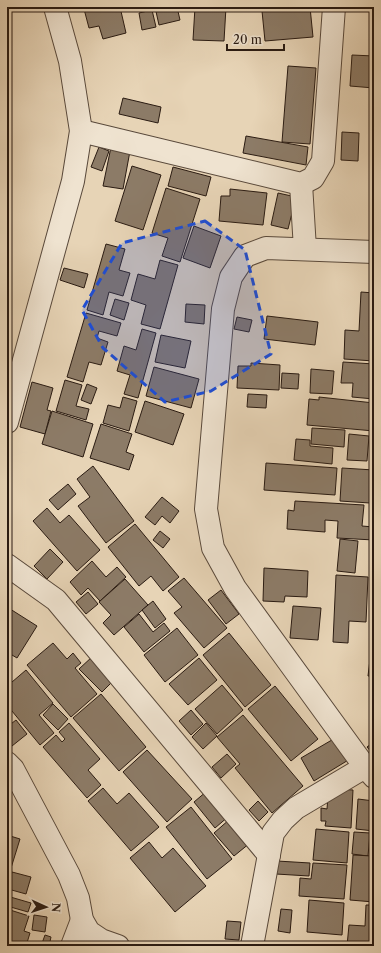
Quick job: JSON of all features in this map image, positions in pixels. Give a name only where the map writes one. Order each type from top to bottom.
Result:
[{"type":"street","points":[[7,422],[73,181],[81,131],[70,61],[55,7]]},
{"type":"street","points":[[81,131],[301,184],[313,178],[323,161],[334,7]]},
{"type":"street","points":[[301,184],[305,249]]},
{"type":"street","points":[[252,946],[268,855],[274,834],[283,820],[296,808],[369,772],[235,588],[214,548],[206,509],[222,309],[231,277],[245,256],[266,248],[374,252]]},
{"type":"street","points":[[7,565],[56,600],[268,855]]},
{"type":"street","points":[[7,763],[13,769],[69,875],[78,898],[82,920],[89,932],[101,940],[118,946]]},
{"type":"street","points":[[72,946],[82,920]]},
{"type":"highlighted area","points":[[205,221],[245,250],[271,354],[211,391],[165,402],[103,348],[82,310],[122,243]]},
{"type":"building","points":[[93,7],[120,7],[126,33],[103,39],[99,26],[89,28],[84,9]]},
{"type":"building","points":[[155,7],[177,7],[180,20],[159,25]]},
{"type":"building","points":[[195,7],[226,7],[224,41],[193,40]]},
{"type":"building","points":[[310,7],[313,37],[265,41],[262,11]]},
{"type":"building","points":[[152,10],[156,27],[142,30],[139,13]]},
{"type":"building","points":[[352,55],[374,56],[374,88],[350,86]]},
{"type":"building","points":[[288,66],[316,68],[310,144],[282,142]]},
{"type":"building","points":[[123,98],[161,107],[158,123],[119,114]]},
{"type":"building","points":[[342,132],[359,133],[358,161],[341,160]]},
{"type":"building","points":[[246,136],[308,147],[306,165],[243,153]]},
{"type":"building","points":[[99,147],[109,151],[102,171],[91,167]]},
{"type":"building","points":[[111,147],[130,151],[123,189],[103,186]]},
{"type":"building","points":[[132,166],[161,175],[143,230],[115,221]]},
{"type":"building","points":[[173,167],[211,177],[206,196],[168,186]]},
{"type":"building","points":[[166,188],[200,199],[180,262],[162,256],[168,238],[152,233]]},
{"type":"building","points":[[230,189],[267,193],[263,225],[219,221],[221,196],[230,196]]},
{"type":"building","points":[[278,193],[296,197],[288,229],[271,225]]},
{"type":"building","points":[[194,226],[221,236],[210,268],[183,258]]},
{"type":"building","points":[[106,244],[125,249],[119,270],[130,273],[123,296],[109,292],[103,315],[87,310]]},
{"type":"building","points":[[160,260],[178,265],[160,329],[141,324],[146,305],[131,300],[138,274],[155,279]]},
{"type":"building","points":[[64,268],[88,274],[84,288],[60,280]]},
{"type":"building","points":[[361,292],[374,293],[374,361],[344,359],[345,330],[359,331]]},
{"type":"building","points":[[115,299],[129,303],[124,320],[110,315]]},
{"type":"building","points":[[186,304],[205,305],[204,324],[185,322]]},
{"type":"building","points":[[86,313],[121,323],[117,336],[99,331],[97,338],[108,342],[101,365],[89,362],[83,382],[67,377]]},
{"type":"building","points":[[267,316],[318,322],[315,345],[264,339]]},
{"type":"building","points":[[237,317],[252,320],[249,332],[234,329]]},
{"type":"building","points":[[142,329],[156,333],[138,398],[124,394],[130,375],[117,371],[124,346],[136,350]]},
{"type":"building","points":[[161,335],[191,341],[185,368],[155,362]]},
{"type":"building","points":[[343,362],[374,364],[374,399],[352,397],[353,383],[341,383]]},
{"type":"building","points":[[251,363],[280,365],[279,390],[237,388],[238,366],[251,366]]},
{"type":"building","points":[[154,367],[199,379],[191,408],[146,396]]},
{"type":"building","points":[[311,369],[334,371],[332,394],[310,393]]},
{"type":"building","points":[[282,373],[299,374],[298,389],[281,388]]},
{"type":"building","points":[[65,380],[82,385],[76,406],[89,409],[86,420],[56,411]]},
{"type":"building","points":[[32,382],[53,388],[47,410],[51,411],[45,434],[20,427]]},
{"type":"building","points":[[87,384],[97,388],[91,404],[81,400]]},
{"type":"building","points":[[248,394],[267,395],[266,408],[247,407]]},
{"type":"building","points":[[123,397],[137,401],[129,431],[103,423],[108,405],[120,408]]},
{"type":"building","points":[[319,397],[374,403],[374,431],[307,425],[309,399],[319,400]]},
{"type":"building","points":[[145,401],[184,414],[173,445],[135,432]]},
{"type":"building","points":[[52,411],[93,424],[83,457],[42,444]]},
{"type":"building","points":[[101,424],[132,434],[126,452],[134,455],[129,470],[90,458]]},
{"type":"building","points":[[312,428],[345,430],[344,447],[311,444]]},
{"type":"building","points":[[349,434],[369,436],[367,461],[347,460]]},
{"type":"building","points":[[371,437],[374,437],[374,455],[370,454]]},
{"type":"building","points":[[296,439],[310,440],[310,446],[333,448],[332,464],[294,460]]},
{"type":"building","points":[[266,463],[337,468],[335,495],[264,490]]},
{"type":"building","points":[[93,466],[134,521],[106,543],[78,506],[90,497],[77,479]]},
{"type":"building","points":[[342,468],[374,470],[374,493],[371,492],[370,503],[340,501]]},
{"type":"building","points":[[68,484],[76,494],[58,510],[49,500]]},
{"type":"building","points":[[162,497],[179,511],[170,523],[162,516],[155,525],[145,517]]},
{"type":"building","points":[[295,501],[364,505],[362,526],[374,527],[374,540],[337,538],[338,521],[325,520],[325,532],[287,529],[288,510],[294,511]]},
{"type":"building","points":[[47,508],[60,523],[69,515],[100,550],[77,571],[33,521]]},
{"type":"building","points":[[135,524],[179,577],[163,591],[151,576],[139,586],[108,547]]},
{"type":"building","points":[[160,531],[170,539],[163,548],[153,540]]},
{"type":"building","points":[[340,539],[358,541],[355,573],[337,571]]},
{"type":"building","points":[[50,549],[63,562],[47,579],[34,566]]},
{"type":"building","points":[[92,561],[106,577],[117,567],[126,577],[100,601],[88,588],[81,595],[70,582]]},
{"type":"building","points":[[264,568],[308,571],[307,597],[285,596],[284,602],[263,601]]},
{"type":"building","points":[[336,575],[368,577],[366,622],[349,621],[348,643],[333,642]]},
{"type":"building","points":[[184,578],[227,628],[204,648],[174,613],[182,607],[168,591]]},
{"type":"building","points":[[125,579],[148,605],[114,635],[103,623],[111,615],[99,602]]},
{"type":"building","points":[[221,590],[239,614],[226,624],[208,600]]},
{"type":"building","points":[[88,592],[98,604],[86,614],[76,602]]},
{"type":"building","points":[[153,601],[166,619],[155,628],[142,610]]},
{"type":"building","points":[[293,606],[321,608],[318,640],[290,638]]},
{"type":"building","points":[[7,607],[37,626],[17,658],[7,652]]},
{"type":"building","points":[[139,614],[153,632],[164,623],[170,631],[144,652],[124,627]]},
{"type":"building","points":[[177,628],[198,655],[165,682],[144,655]]},
{"type":"building","points":[[229,633],[271,685],[245,707],[203,655]]},
{"type":"building","points":[[53,643],[67,659],[73,653],[81,663],[75,668],[97,694],[71,717],[27,665]]},
{"type":"building","points":[[371,651],[374,651],[374,676],[368,676]]},
{"type":"building","points":[[93,656],[115,679],[102,692],[79,669]]},
{"type":"building","points":[[199,658],[217,680],[188,705],[169,684]]},
{"type":"building","points":[[26,670],[53,703],[39,715],[54,733],[40,745],[7,705],[7,680],[9,678],[12,682]]},
{"type":"building","points":[[222,685],[243,710],[217,734],[195,709]]},
{"type":"building","points":[[275,686],[318,739],[291,761],[248,709]]},
{"type":"building","points":[[101,694],[146,747],[119,771],[73,718]]},
{"type":"building","points":[[53,704],[68,719],[58,730],[43,715]]},
{"type":"building","points":[[191,710],[203,724],[191,735],[179,721]]},
{"type":"building","points":[[243,715],[303,786],[272,813],[235,768],[240,764],[217,737]]},
{"type":"building","points":[[16,720],[27,734],[7,750],[7,727]]},
{"type":"building","points":[[69,723],[100,759],[88,770],[101,785],[87,798],[43,747],[56,735],[62,742],[65,739],[59,732]]},
{"type":"building","points":[[206,723],[217,736],[203,749],[192,737]]},
{"type":"building","points":[[337,737],[350,759],[314,781],[301,758]]},
{"type":"building","points":[[374,742],[374,755],[367,747]]},
{"type":"building","points":[[147,750],[192,799],[167,822],[123,772]]},
{"type":"building","points":[[227,754],[236,764],[221,778],[212,767]]},
{"type":"building","points":[[103,788],[117,804],[129,793],[159,827],[131,851],[88,801]]},
{"type":"building","points":[[338,789],[353,790],[351,828],[325,826],[326,821],[321,821],[321,808],[327,809],[328,796]]},
{"type":"building","points":[[207,791],[229,816],[215,828],[194,802]]},
{"type":"building","points":[[358,799],[374,801],[374,831],[356,829]]},
{"type":"building","points":[[258,801],[268,812],[259,821],[249,810]]},
{"type":"building","points":[[191,807],[232,859],[207,879],[166,827]]},
{"type":"building","points":[[230,819],[250,843],[234,856],[214,833]]},
{"type":"building","points":[[316,829],[349,832],[347,863],[313,860]]},
{"type":"building","points":[[354,832],[370,833],[368,856],[352,854]]},
{"type":"building","points":[[373,834],[374,902],[350,900],[353,855],[372,856]]},
{"type":"building","points":[[7,835],[20,839],[7,881]]},
{"type":"building","points":[[149,842],[162,858],[173,848],[206,886],[175,912],[130,858]]},
{"type":"building","points":[[277,861],[310,863],[309,876],[276,874]]},
{"type":"building","points":[[313,863],[347,865],[344,899],[299,896],[300,878],[311,879]]},
{"type":"building","points":[[12,872],[31,877],[26,894],[8,889]]},
{"type":"building","points":[[7,896],[31,903],[28,912],[7,906]]},
{"type":"building","points":[[309,900],[344,903],[342,935],[307,932]]},
{"type":"building","points":[[366,905],[374,905],[374,946],[347,946],[349,925],[365,926]]},
{"type":"building","points":[[7,909],[29,916],[24,931],[30,933],[26,946],[17,946],[7,943]]},
{"type":"building","points":[[281,909],[292,910],[290,933],[278,931]]},
{"type":"building","points":[[34,915],[47,917],[45,932],[32,930]]},
{"type":"building","points":[[227,921],[241,922],[239,940],[225,939]]},
{"type":"building","points":[[45,935],[51,937],[49,946],[41,946]]}]
